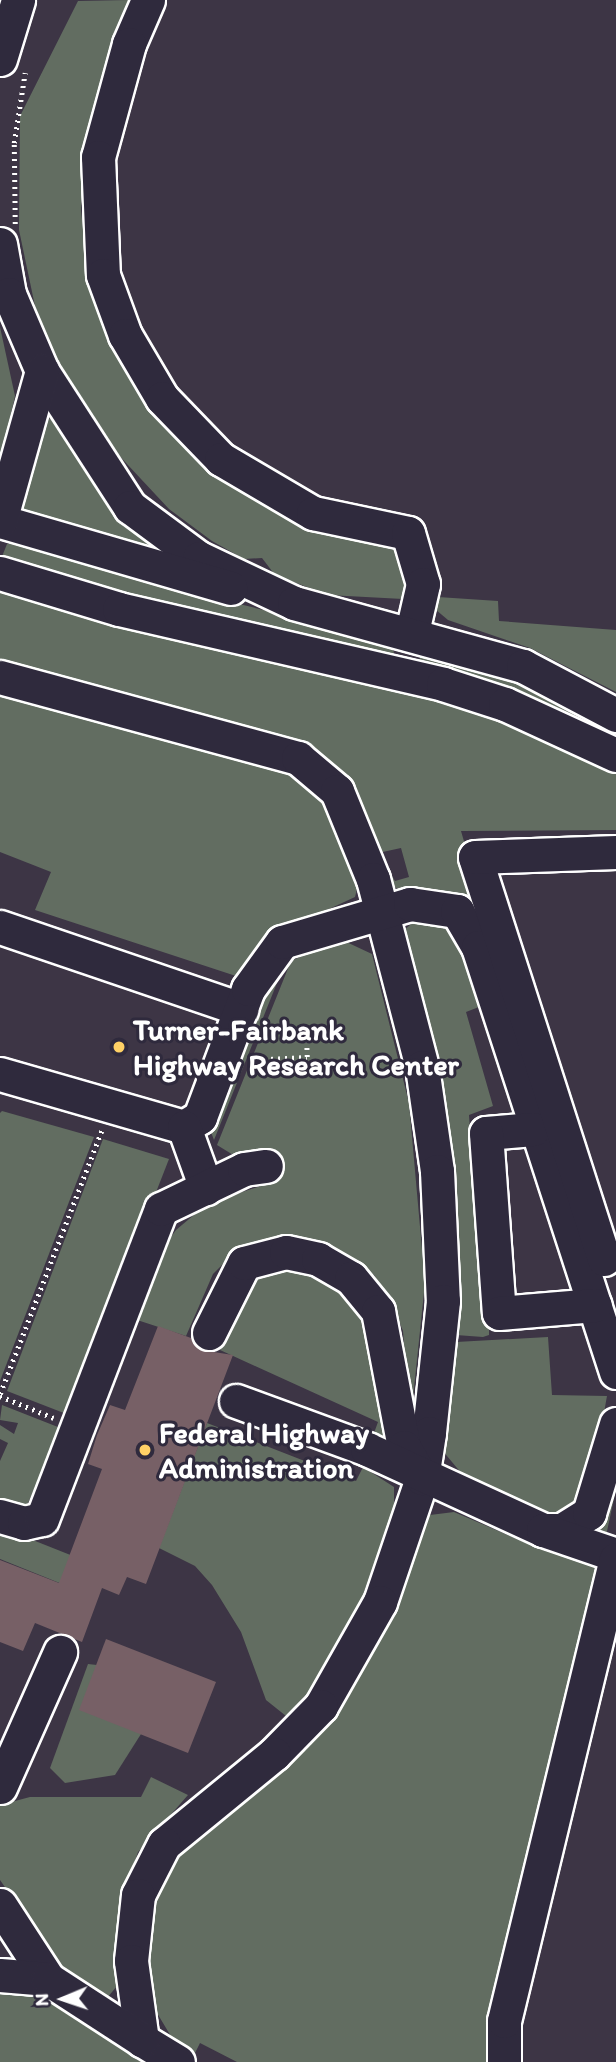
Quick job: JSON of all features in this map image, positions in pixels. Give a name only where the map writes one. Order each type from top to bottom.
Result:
[{"type":"street","points":[[0,85],[3,50],[18,0]]},
{"type":"street","points":[[148,0],[129,44],[98,157],[103,275],[125,335],[162,398],[220,458],[313,513],[408,533],[423,584],[412,632]]},
{"type":"street","points":[[0,244],[9,294],[42,371],[130,507],[199,558],[294,603]]},
{"type":"street","points":[[42,371],[0,521],[91,552],[412,632],[523,666],[616,715]]},
{"type":"street","points":[[0,573],[119,608],[443,684],[505,704],[616,755]]},
{"type":"street","points":[[0,677],[298,758],[337,791],[353,820],[422,1067],[437,1171],[443,1301],[422,1478],[380,1602],[340,1680],[274,1754],[189,1818],[148,1872],[132,1924],[142,2040]]},
{"type":"street","points":[[616,852],[475,857],[606,1301],[616,1372]]},
{"type":"street","points":[[0,1074],[184,1127],[200,1117],[241,1009],[282,942],[410,904],[457,911],[478,947],[533,1129],[606,1301]]},
{"type":"street","points":[[0,927],[241,1009]]},
{"type":"street","points":[[184,1127],[206,1188]]},
{"type":"street","points":[[533,1129],[486,1133],[499,1313],[606,1301]]},
{"type":"street","points":[[0,1516],[24,1523],[42,1519],[162,1209],[206,1188],[266,1166]]},
{"type":"street","points":[[209,1333],[244,1263],[286,1252],[318,1259],[351,1278],[378,1311],[404,1447],[422,1478]]},
{"type":"street","points":[[236,1401],[367,1449],[422,1478],[543,1530],[616,1557],[504,2021],[504,2062]]},
{"type":"street","points":[[543,1530],[562,1530],[589,1513],[616,1424]]},
{"type":"street","points":[[0,1787],[60,1653]]},
{"type":"street","points":[[0,1905],[48,1979],[178,2062]]},
{"type":"street","points":[[0,1975],[48,1979]]},
{"type":"path","points":[[223,1059],[307,1057],[306,1033],[340,1031]]},
{"type":"path","points":[[77,1428],[0,1395],[111,1107]]},
{"type":"green space","points":[[129,0],[85,148],[81,211],[89,276],[152,405],[393,546],[409,573],[403,599],[328,595],[275,575],[262,558],[244,559],[212,541],[169,509],[113,449],[58,364],[35,306],[19,230],[20,116],[78,1]]},
{"type":"green space","points":[[0,327],[15,396],[0,463]]},
{"type":"green space","points":[[52,416],[128,516],[169,554],[17,514],[43,425]]},
{"type":"green space","points":[[19,541],[184,591],[386,639],[394,652],[391,657],[198,617],[1,559],[7,544]]},
{"type":"green space","points":[[0,587],[491,712],[616,773],[616,830],[461,831],[510,999],[481,925],[394,887],[386,866],[395,881],[409,877],[401,848],[378,853],[351,791],[0,667]]},
{"type":"green space","points":[[438,597],[498,601],[499,621],[616,630],[616,692],[530,648],[448,620],[429,604]]},
{"type":"green space","points":[[421,652],[514,679],[607,728],[616,742],[419,664]]},
{"type":"green space","points":[[0,687],[302,775],[320,788],[358,885],[355,897],[329,909],[242,978],[35,910],[51,872],[0,852]]},
{"type":"green space","points":[[418,918],[458,927],[484,1005],[466,1012],[493,1106],[469,1115],[484,1321],[489,1321],[489,1335],[483,1337],[456,1335],[402,932]]},
{"type":"green space","points":[[340,939],[372,954],[409,1103],[425,1283],[410,1427],[403,1331],[391,1302],[374,1275],[299,1236],[239,1248],[213,1274],[186,1336],[131,1318],[147,1270],[176,1230],[208,1203],[270,1183],[267,1159],[243,1161],[217,1145],[291,961]]},
{"type":"green space","points":[[290,955],[214,1140],[209,1127],[262,984]]},
{"type":"green space","points":[[2,1111],[94,1137],[0,1381],[0,1113]]},
{"type":"green space","points":[[103,1139],[169,1159],[69,1415],[7,1391]]},
{"type":"green space","points":[[278,1270],[302,1273],[343,1292],[368,1328],[389,1439],[374,1433],[378,1422],[220,1350],[244,1291],[259,1275]]},
{"type":"green space","points":[[548,1337],[552,1395],[607,1396],[590,1490],[559,1519],[467,1480],[442,1450],[456,1342]]},
{"type":"green space","points":[[2,1405],[63,1429],[26,1507],[0,1504],[0,1461],[8,1443],[0,1439],[0,1425],[14,1434],[18,1423],[0,1420]]},
{"type":"green space","points":[[207,1423],[356,1481],[363,1467],[394,1487],[394,1508],[352,1626],[319,1681],[286,1716],[266,1700],[241,1632],[212,1585],[195,1566],[159,1548]]},
{"type":"green space","points":[[616,1456],[616,1489],[494,2062],[237,2062],[200,2043],[193,2057],[175,2043],[151,2003],[144,1920],[173,1850],[277,1766],[430,1515],[454,1512],[536,1547],[564,1542]]},
{"type":"green space","points":[[0,1527],[78,1558],[67,1586],[0,1559]]},
{"type":"green space","points":[[88,1664],[97,1665],[141,1734],[115,1775],[65,1783],[50,1768]]},
{"type":"green space","points":[[151,1777],[188,1795],[138,1852],[118,1910],[117,1986],[107,1998],[65,1973],[0,1880],[0,1805],[30,1797],[141,1797]]},
{"type":"green space","points":[[0,1987],[39,1991],[141,2062],[0,2062]]},
{"type":"building","name":"Federal Highway Administration","points":[[158,1326],[191,1338],[201,1350],[233,1355],[146,1584],[127,1577],[119,1595],[102,1588],[82,1642],[35,1623],[23,1651],[0,1642],[0,1560],[59,1583],[102,1469],[88,1464],[97,1435],[110,1405],[125,1410]]},
{"type":"building","points":[[106,1639],[216,1682],[188,1753],[79,1710]]},
{"type":"place","name":"Turner-Fairbank Highway Research Center","points":[[119,1047]]},
{"type":"place","name":"Federal Highway Administration","points":[[145,1450]]}]
